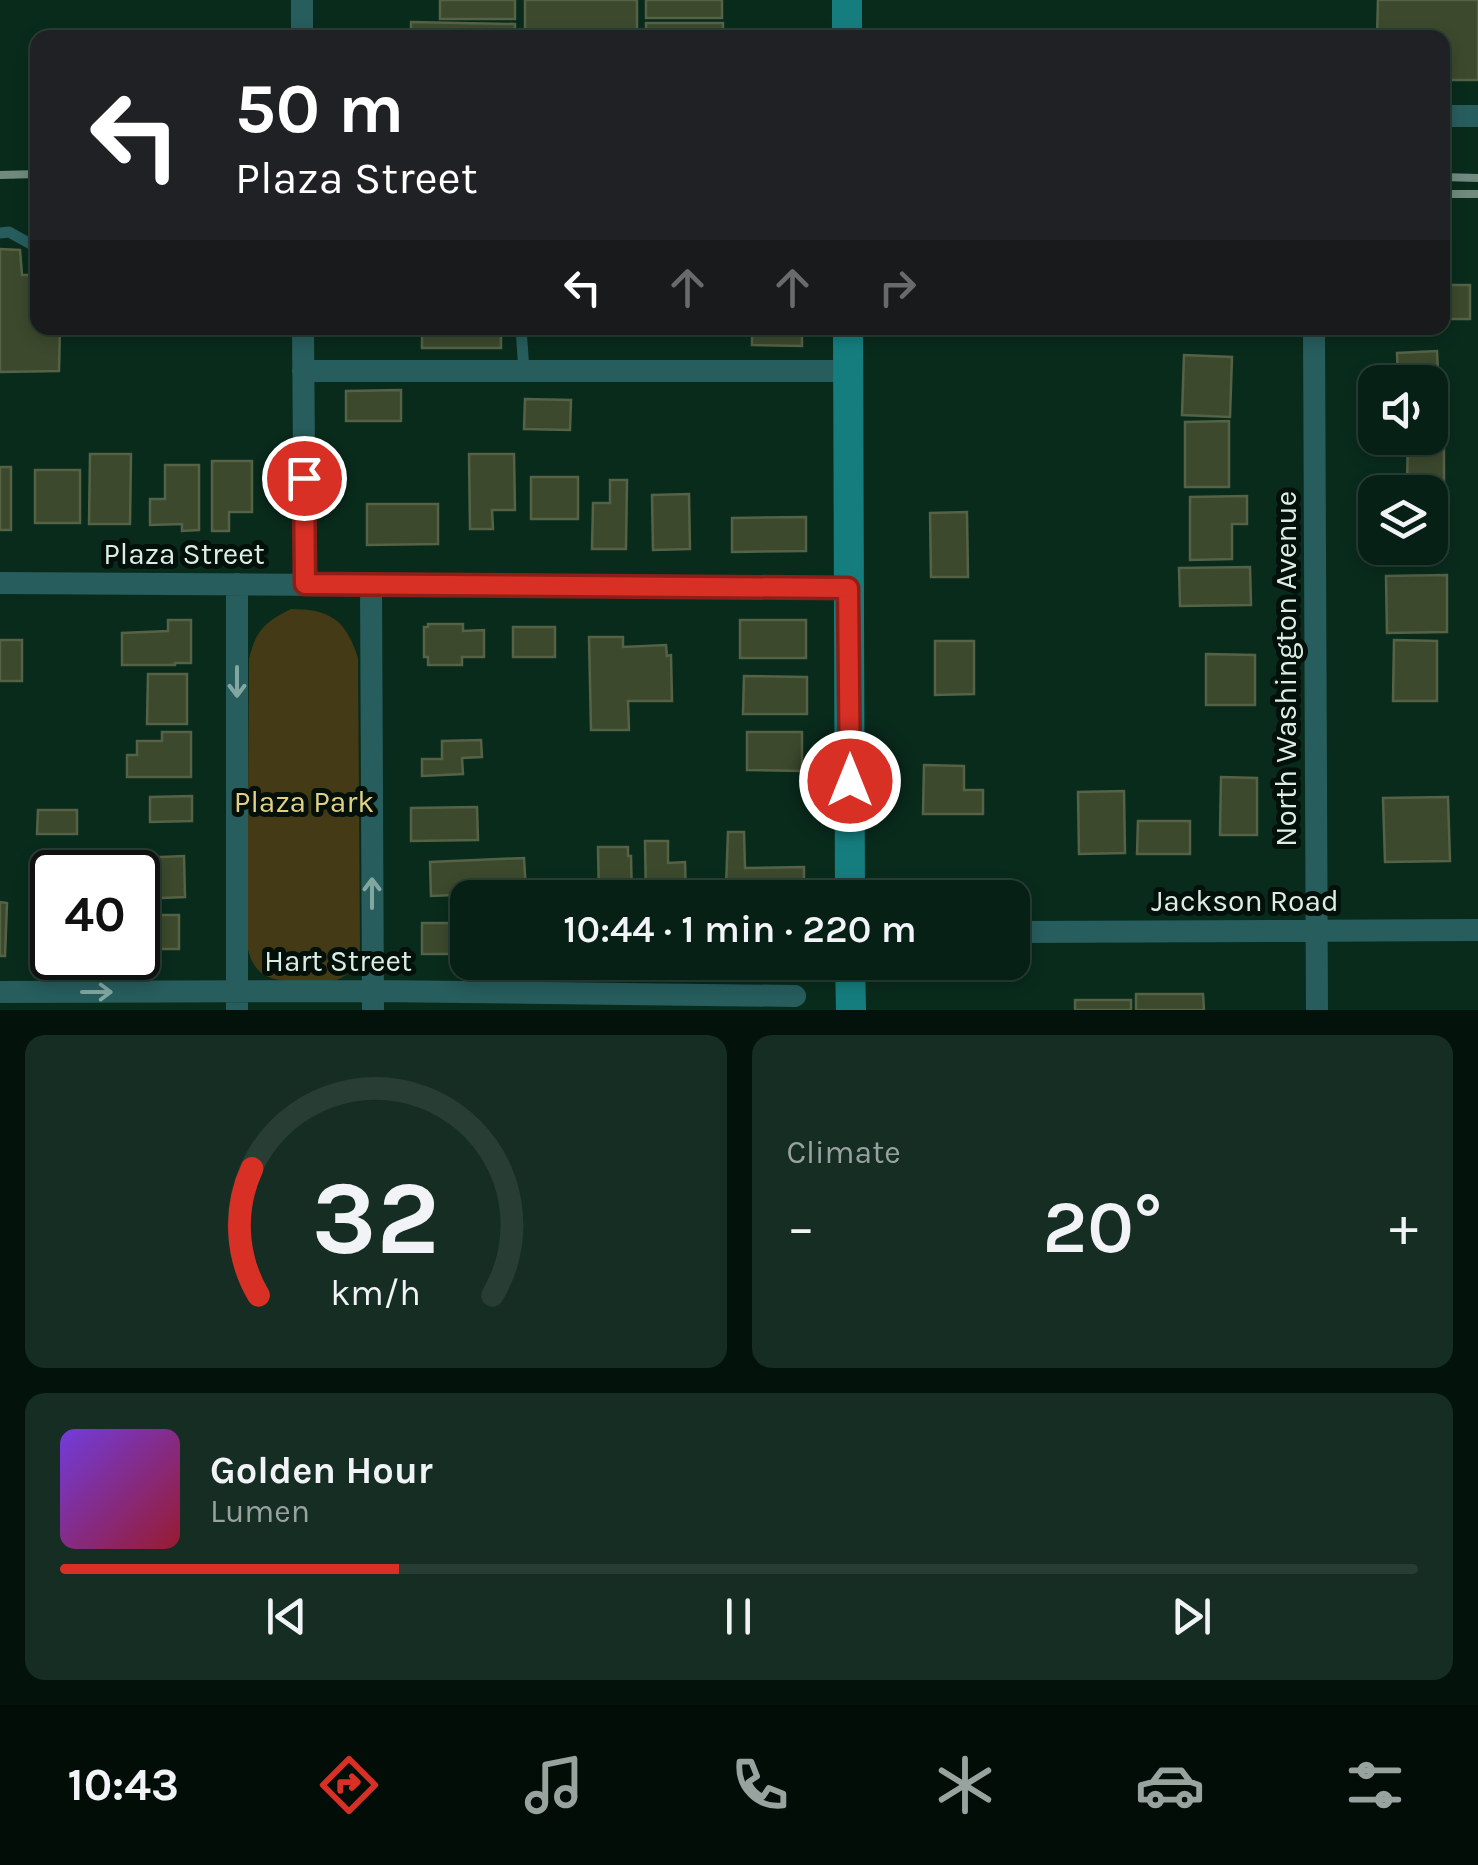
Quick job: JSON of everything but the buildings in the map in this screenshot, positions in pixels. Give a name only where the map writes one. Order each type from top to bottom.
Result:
[{"type":"street","points":[[302,0],[302,30]]},
{"type":"street","points":[[847,0],[847,30]]},
{"type":"street","points":[[1450,116],[1478,116]]},
{"type":"street","points":[[303,335],[305,584]]},
{"type":"street","points":[[848,335],[850,880]]},
{"type":"street","name":"North Washington Avenue","points":[[1314,335],[1317,1010]]},
{"type":"street","points":[[303,372],[848,370]]},
{"type":"street","name":"Plaza Street","points":[[0,583],[848,588]]},
{"type":"street","points":[[236,1001],[237,584]]},
{"type":"street","points":[[372,584],[373,1000]]},
{"type":"street","name":"Jackson Road","points":[[1030,932],[1478,930]]},
{"type":"street","points":[[850,980],[851,1010]]},
{"type":"street","name":"Hart Street","points":[[0,992],[30,1001],[795,996]]},
{"type":"lane","points":[[0,233],[9,232],[30,244]]},
{"type":"lane","points":[[521,335],[524,371]]},
{"type":"green space","name":"Plaza Park","points":[[291,609],[316,611],[335,619],[348,634],[358,658],[360,953],[344,976],[325,982],[268,977],[255,966],[247,945],[249,659],[263,628]]},
{"type":"railway","points":[[0,175],[30,174]]},
{"type":"railway","points":[[1450,177],[1478,178]]},
{"type":"railway","points":[[1450,194],[1478,194]]},
{"type":"route","points":[[304,478],[305,584],[848,588],[850,781]]}]
